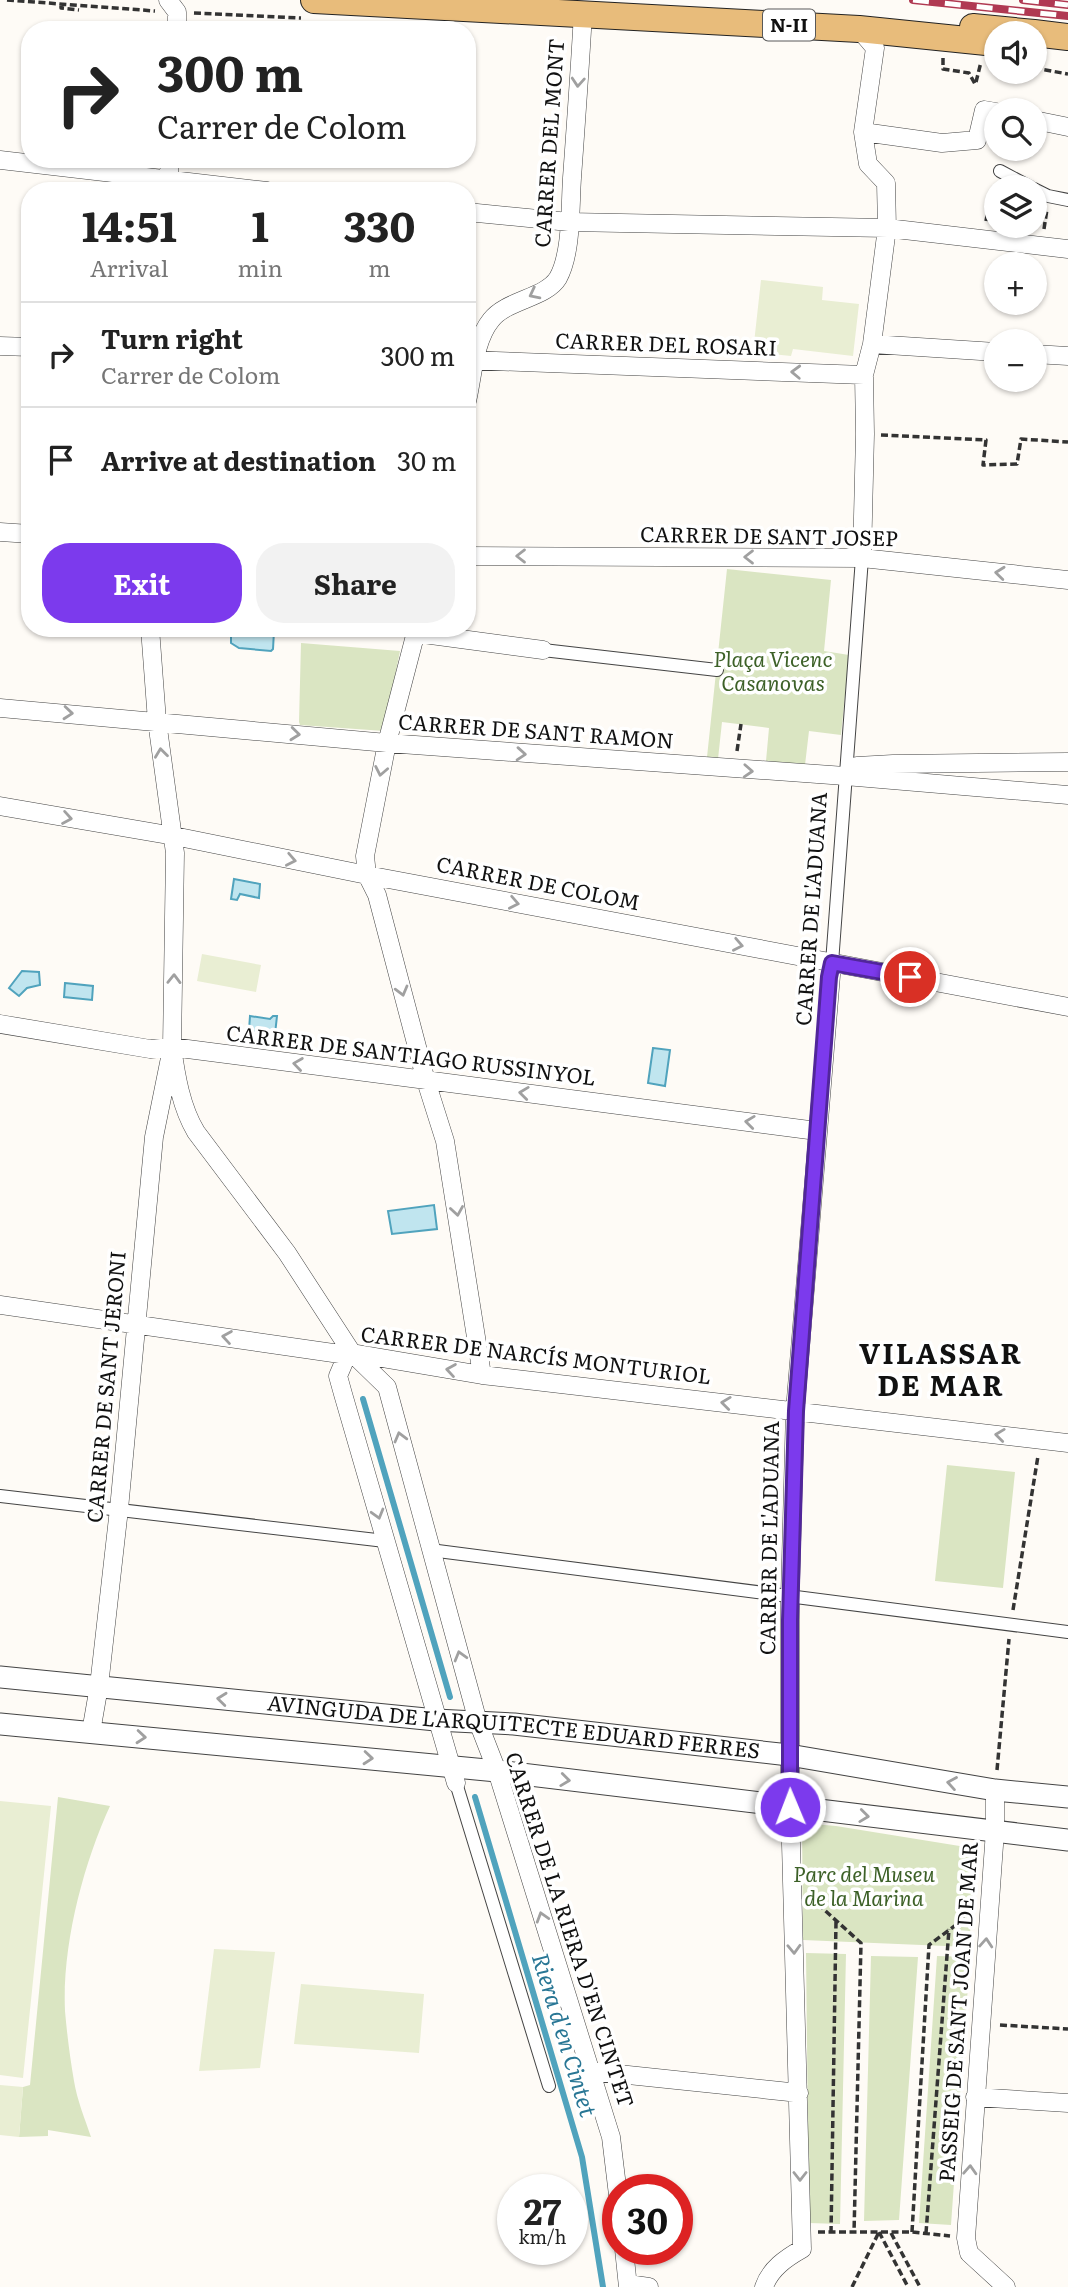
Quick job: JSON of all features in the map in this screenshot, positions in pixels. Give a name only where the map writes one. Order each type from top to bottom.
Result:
[{"type":"main road","name":"N-II","points":[[314,0],[859,29],[984,50]]},
{"type":"main road","name":"N-II","points":[[625,0],[879,16],[984,28]]},
{"type":"main road","name":"N-II","points":[[1047,35],[1068,37]]},
{"type":"main road","points":[[1047,48],[1068,50]]},
{"type":"street","points":[[168,0],[177,12],[177,21]]},
{"type":"street","name":"CARRER DEL MONT","points":[[476,351],[491,320],[500,311],[556,280],[564,262],[583,13]]},
{"type":"street","name":"CARRER DE L'ADUANA","points":[[790,1807],[790,1598],[796,1411],[862,558],[864,375],[872,344],[887,228],[886,183],[869,164],[863,132],[875,48],[859,29]]},
{"type":"street","points":[[863,132],[942,143],[977,140],[984,110]]},
{"type":"street","points":[[1047,123],[1068,127]]},
{"type":"street","points":[[0,160],[21,163]]},
{"type":"street","points":[[52,168],[143,182]]},
{"type":"street","points":[[1000,171],[1008,175]]},
{"type":"street","points":[[1048,196],[1068,200]]},
{"type":"street","points":[[476,213],[569,222],[887,228],[1068,249]]},
{"type":"street","points":[[872,344],[984,351]]},
{"type":"street","points":[[0,346],[21,347]]},
{"type":"street","points":[[1047,355],[1068,356]]},
{"type":"street","name":"CARRER DEL ROSARI","points":[[476,360],[864,375]]},
{"type":"street","points":[[0,532],[21,533]]},
{"type":"street","name":"CARRER DE SANT JOSEP","points":[[476,556],[862,558],[1068,580]]},
{"type":"street","name":"CARRER DE LA RIERA D'EN CINTET","points":[[151,637],[157,721],[170,824],[174,836],[173,1048],[177,1076],[190,1122],[287,1253],[349,1354],[387,1387],[478,1722],[497,1772],[611,2137],[615,2174]]},
{"type":"street","points":[[414,637],[387,743],[365,856],[367,875],[377,895],[426,1081],[445,1141],[482,1375]]},
{"type":"street","points":[[456,637],[717,670]]},
{"type":"street","name":"CARRER DE SANT RAMON","points":[[0,708],[387,743],[1068,795]]},
{"type":"street","points":[[845,776],[857,766],[942,762],[1068,762]]},
{"type":"street","name":"CARRER DE COLOM","points":[[0,806],[174,836],[367,875],[1068,1006]]},
{"type":"street","name":"CARRER DE SANTIAGO RUSSINYOL","points":[[0,1024],[150,1049],[173,1048],[817,1131]]},
{"type":"street","name":"CARRER DE SANT JERONI","points":[[91,1732],[99,1686],[119,1509],[154,1137],[173,1048]]},
{"type":"street","name":"CARRER DE NARCÍS MONTURIOL","points":[[0,1305],[482,1375],[1068,1443]]},
{"type":"street","points":[[349,1354],[338,1376],[436,1720],[549,2087]]},
{"type":"street","points":[[0,1496],[385,1541]]},
{"type":"street","points":[[430,1550],[1068,1632]]},
{"type":"street","name":"AVINGUDA DE L'ARQUITECTE EDUARD FERRES","points":[[0,1676],[789,1755],[995,1790],[1068,1797]]},
{"type":"street","points":[[0,1724],[91,1732],[453,1775],[497,1772],[1068,1840]]},
{"type":"street","name":"PASSEIG DE SANT JOAN DE MAR","points":[[967,2238],[995,1831],[995,1790]]},
{"type":"street","points":[[764,2287],[782,2260],[802,2249],[790,1807]]},
{"type":"street","points":[[590,2071],[799,2093]]},
{"type":"street","points":[[975,2097],[1068,2103]]},
{"type":"street","points":[[967,2238],[969,2253],[1006,2287]]},
{"type":"street","points":[[626,2265],[628,2286],[649,2287]]},
{"type":"path","points":[[61,4],[61,8],[79,10]]},
{"type":"path","points":[[943,69],[969,73],[975,84],[984,63]]},
{"type":"path","points":[[1047,70],[1068,74]]},
{"type":"path","points":[[1043,247],[1048,196]]},
{"type":"path","points":[[982,240],[984,229]]},
{"type":"path","points":[[865,434],[986,440],[983,465],[1017,464],[1021,439],[1068,442]]},
{"type":"path","points":[[734,770],[741,724]]},
{"type":"path","points":[[1017,1594],[1040,1439]]},
{"type":"path","points":[[995,1790],[1010,1624]]},
{"type":"path","points":[[792,1881],[861,1943],[854,2233]]},
{"type":"path","points":[[912,2232],[929,1945],[990,1899]]},
{"type":"path","points":[[831,2232],[836,1921]]},
{"type":"path","points":[[926,2234],[949,1929]]},
{"type":"path","points":[[1007,2025],[1068,2029]]},
{"type":"path","points":[[800,2232],[912,2232],[967,2238]]},
{"type":"path","points":[[852,2287],[879,2232]]},
{"type":"path","points":[[879,2232],[908,2287]]},
{"type":"path","points":[[891,2232],[920,2287]]},
{"type":"green space","points":[[761,280],[823,287],[822,300],[859,304],[853,356],[793,349],[791,356],[753,352]]},
{"type":"green space","name":"Plaça Vicenc Casanovas","points":[[727,569],[831,580],[824,651],[849,655],[841,735],[809,731],[805,765],[766,761],[769,728],[722,722],[718,759],[707,757]]},
{"type":"green space","points":[[301,643],[400,651],[384,731],[300,725]]},
{"type":"green space","points":[[202,954],[261,965],[256,992],[197,981]]},
{"type":"green space","points":[[947,1465],[1015,1472],[1003,1588],[935,1581]]},
{"type":"green space","points":[[58,1797],[110,1806],[91,1854],[76,1906],[65,1986],[65,2011],[74,2081],[91,2137],[48,2130],[48,2136],[19,2137],[23,2087],[30,2085]]},
{"type":"green space","points":[[0,1801],[51,1806],[23,2078],[0,2075]]},
{"type":"green space","name":"Parc del Museu de la Marina","points":[[802,1823],[972,1848],[976,1853],[969,1947],[803,1940]]},
{"type":"green space","points":[[214,1949],[275,1952],[260,2068],[199,2071]]},
{"type":"green space","points":[[806,1953],[846,1954],[840,2224],[809,2223]]},
{"type":"green space","points":[[871,1956],[918,1957],[899,2220],[864,2221]]},
{"type":"green space","points":[[937,1956],[970,1957],[951,2225],[919,2223]]},
{"type":"green space","points":[[301,1984],[424,1994],[419,2053],[294,2044]]},
{"type":"green space","points":[[0,2085],[23,2087],[19,2137],[0,2135]]},
{"type":"water","points":[[231,637],[274,637],[271,651],[239,648],[231,643]]},
{"type":"water","points":[[234,879],[260,884],[259,898],[240,894],[237,900],[231,899]]},
{"type":"water","points":[[22,971],[39,972],[40,985],[27,988],[19,996],[9,988]]},
{"type":"water","points":[[65,983],[93,986],[92,1000],[64,997]]},
{"type":"water","points":[[250,1016],[270,1019],[277,1016],[275,1034],[249,1030]]},
{"type":"water","points":[[653,1048],[670,1050],[665,1086],[648,1083]]},
{"type":"water","points":[[434,1205],[437,1229],[392,1234],[388,1211]]},
{"type":"waterway","name":"Riera d'en Cintet","points":[[363,1399],[450,1697]]},
{"type":"waterway","name":"Riera d'en Cintet","points":[[475,1797],[582,2157],[603,2287]]},
{"type":"railway","points":[[913,0],[1068,16]]},
{"type":"railway","points":[[1023,0],[1068,5]]},
{"type":"district","name":"VILASSAR DE MAR","points":[[941,1370]]},
{"type":"route","points":[[790,1807],[790,1620],[796,1411],[829,977],[832,963],[910,977]]}]
